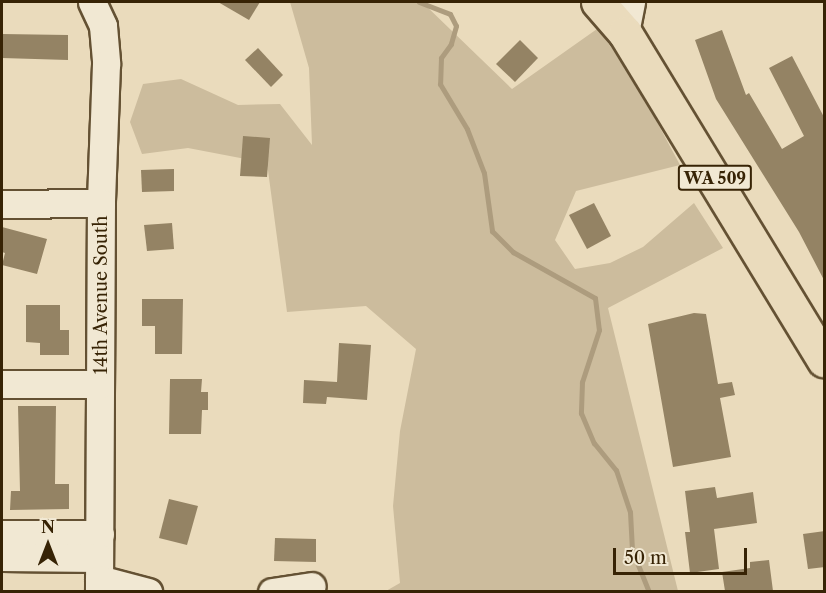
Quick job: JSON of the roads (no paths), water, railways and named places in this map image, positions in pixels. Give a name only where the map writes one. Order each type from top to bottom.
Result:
[{"type":"main road","name":"WA 509","points":[[598,2],[628,17],[825,360]]},
{"type":"street","name":"14th Avenue South","points":[[92,2],[103,27],[106,64],[101,202],[99,566]]},
{"type":"street","points":[[2,204],[101,202]]},
{"type":"street","points":[[2,384],[100,384]]},
{"type":"street","points":[[2,534],[99,566],[148,591]]},
{"type":"street","points":[[2,557],[99,566]]},
{"type":"street","points":[[272,591],[312,586]]},
{"type":"waterway","points":[[419,2],[450,14],[456,26],[451,44],[441,58],[440,84],[467,129],[484,173],[492,231],[513,252],[595,298],[599,330],[582,382],[581,413],[594,443],[616,470],[630,512],[632,550],[649,592]]}]
